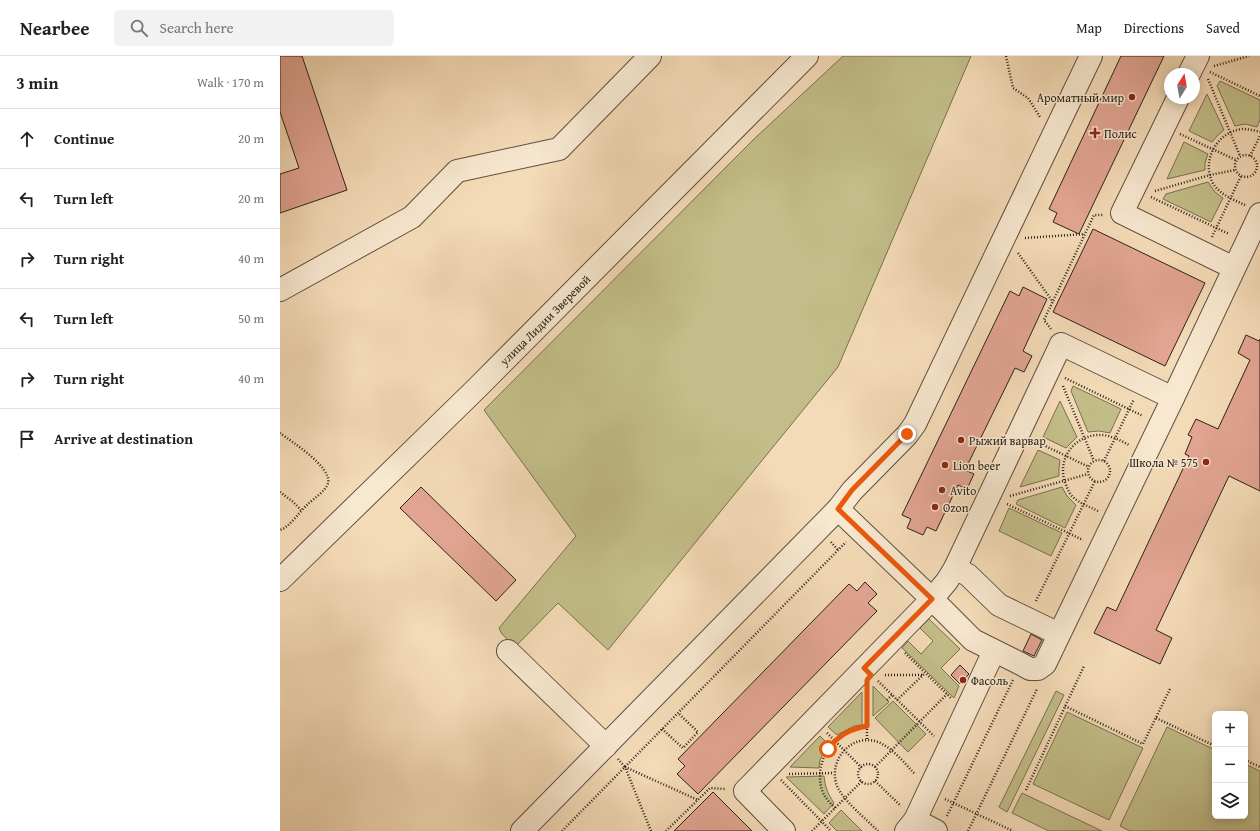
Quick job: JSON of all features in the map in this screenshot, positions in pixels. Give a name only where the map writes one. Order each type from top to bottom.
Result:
[{"type":"street","points":[[280,290],[412,217],[457,171],[559,149],[650,56]]},
{"type":"street","name":"улица Лидии Зверевой","points":[[280,580],[476,389],[807,56]]},
{"type":"street","points":[[522,831],[838,509],[852,490],[915,424],[1091,56]]},
{"type":"street","points":[[1175,104],[1164,126],[1139,191],[1122,213],[1234,268]]},
{"type":"street","points":[[838,509],[973,640],[1029,667],[1045,664],[1234,268],[1255,230]]},
{"type":"street","points":[[784,831],[745,791],[771,771],[814,720],[868,671],[891,640],[932,599],[947,581],[993,497],[1018,432],[1053,372],[1061,344],[1172,398]]},
{"type":"street","points":[[955,568],[968,575],[999,604],[1059,634]]},
{"type":"street","points":[[508,651],[606,746]]},
{"type":"street","points":[[910,826],[994,651]]},
{"type":"street","points":[[910,826],[941,824]]},
{"type":"path","points":[[1006,56],[1012,88],[1028,98],[1041,118]]},
{"type":"path","points":[[1196,66],[1249,56]]},
{"type":"path","points":[[1196,66],[1260,96]]},
{"type":"path","points":[[1196,66],[1231,132],[1240,156]]},
{"type":"path","points":[[1164,126],[1236,160]]},
{"type":"path","points":[[1230,198],[1221,193],[1214,184],[1210,175],[1210,157],[1213,150],[1221,139],[1231,132],[1241,129],[1250,129],[1260,132]]},
{"type":"path","points":[[1250,156],[1260,136]]},
{"type":"path","points":[[1244,154],[1250,156],[1255,160],[1257,166],[1256,170],[1251,175],[1245,177],[1241,176],[1234,167],[1236,160],[1244,154]]},
{"type":"path","points":[[1139,191],[1235,170]]},
{"type":"path","points":[[1256,170],[1260,172]]},
{"type":"path","points":[[1204,253],[1241,176]]},
{"type":"path","points":[[1139,191],[1216,228],[1255,230]]},
{"type":"path","points":[[1061,344],[1044,320],[1094,215],[1122,213]]},
{"type":"path","points":[[1024,238],[1085,234]]},
{"type":"path","points":[[1018,252],[1053,302]]},
{"type":"path","points":[[1053,372],[1160,424]]},
{"type":"path","points":[[1053,372],[1094,461]]},
{"type":"path","points":[[1104,461],[1142,383]]},
{"type":"path","points":[[1018,432],[1089,467]]},
{"type":"path","points":[[280,433],[319,464],[328,476],[328,483],[325,488],[301,510],[285,529],[280,530]]},
{"type":"path","points":[[1114,518],[1083,504],[1073,497],[1068,491],[1062,471],[1066,455],[1077,441],[1099,434],[1115,438],[1146,453]]},
{"type":"path","points":[[1094,461],[1104,461],[1109,466],[1109,476],[1101,482],[1092,480],[1088,474],[1089,467],[1094,461]]},
{"type":"path","points":[[993,497],[1088,474]]},
{"type":"path","points":[[1028,619],[1095,481]]},
{"type":"path","points":[[280,492],[301,510]]},
{"type":"path","points":[[993,497],[1100,548]]},
{"type":"path","points":[[562,831],[847,541]]},
{"type":"path","points":[[891,640],[924,674],[965,712]]},
{"type":"path","points":[[1026,790],[1084,666]]},
{"type":"path","points":[[941,824],[1029,667],[1040,682],[968,831]]},
{"type":"path","points":[[868,671],[924,674]]},
{"type":"path","points":[[868,671],[948,749]]},
{"type":"path","points":[[867,740],[868,671]]},
{"type":"path","points":[[897,700],[924,674]]},
{"type":"path","points":[[1065,706],[1143,744],[1170,689]]},
{"type":"path","points":[[875,767],[947,694]]},
{"type":"path","points":[[887,700],[892,695]]},
{"type":"path","points":[[662,729],[683,748],[698,732],[678,713]]},
{"type":"path","points":[[1156,718],[1212,745]]},
{"type":"path","points":[[814,720],[862,768]]},
{"type":"path","points":[[835,808],[827,800],[822,791],[820,773],[824,756],[834,741],[849,730],[867,726]]},
{"type":"path","points":[[878,831],[838,789],[834,773],[839,756],[844,750],[851,745],[867,740],[876,741],[892,751],[937,795],[1013,831]]},
{"type":"path","points":[[1248,761],[1260,767]]},
{"type":"path","points":[[870,765],[875,767],[878,773],[876,781],[867,784],[860,779],[859,773],[864,766],[870,765]]},
{"type":"path","points":[[625,767],[698,800]]},
{"type":"path","points":[[625,767],[651,831]]},
{"type":"path","points":[[771,771],[834,773]]},
{"type":"path","points":[[771,771],[831,831]]},
{"type":"path","points":[[812,831],[862,781]]},
{"type":"path","points":[[876,781],[910,826]]},
{"type":"path","points":[[666,831],[710,788],[745,791]]},
{"type":"shaded area","points":[[843,56],[971,56],[838,367],[608,650],[558,603],[515,647],[502,634],[499,628],[576,536],[484,410],[753,140]]},
{"type":"shaded area","points":[[1220,81],[1260,100],[1260,120],[1257,127],[1245,124],[1235,126],[1217,86]]},
{"type":"shaded area","points":[[1207,94],[1224,130],[1212,142],[1189,131]]},
{"type":"shaded area","points":[[1184,142],[1208,154],[1205,163],[1205,170],[1167,179]]},
{"type":"shaded area","points":[[1208,182],[1215,192],[1223,198],[1211,222],[1163,199],[1166,194]]},
{"type":"shaded area","points":[[1073,386],[1121,409],[1110,433],[1099,431],[1088,432],[1071,391]]},
{"type":"shaded area","points":[[1060,401],[1077,437],[1066,448],[1043,437]]},
{"type":"shaded area","points":[[1038,450],[1060,460],[1059,476],[1020,487]]},
{"type":"shaded area","points":[[1062,487],[1067,496],[1076,505],[1065,528],[1016,504],[1018,500]]},
{"type":"shaded area","points":[[1009,508],[1062,533],[1051,556],[999,531]]},
{"type":"shaded area","points":[[929,619],[960,649],[941,668],[959,686],[954,698],[902,648],[908,641],[921,654],[933,641],[920,628]]},
{"type":"shaded area","points":[[873,686],[889,702],[873,716]]},
{"type":"shaded area","points":[[1056,691],[1064,695],[1007,812],[999,807]]},
{"type":"shaded area","points":[[862,692],[862,725],[854,726],[837,735],[828,727]]},
{"type":"shaded area","points":[[893,701],[926,734],[908,752],[875,718]]},
{"type":"shaded area","points":[[1067,712],[1143,748],[1109,820],[1033,784]]},
{"type":"shaded area","points":[[1167,727],[1212,749],[1212,819],[1248,819],[1248,765],[1260,771],[1260,831],[1130,831],[1120,826]]},
{"type":"shaded area","points":[[820,736],[828,744],[820,760],[819,768],[790,767]]},
{"type":"shaded area","points":[[824,776],[827,790],[834,803],[824,814],[786,777]]},
{"type":"shaded area","points":[[1022,793],[1102,831],[1049,831],[1012,813]]},
{"type":"shaded area","points":[[841,810],[862,831],[837,831],[829,823]]},
{"type":"building","points":[[280,56],[302,56],[347,190],[280,213],[280,174],[299,168],[280,112]]},
{"type":"building","points":[[1121,56],[1164,56],[1079,234],[1053,222],[1057,213],[1049,209]]},
{"type":"building","points":[[1093,229],[1205,283],[1165,366],[1053,312]]},
{"type":"building","points":[[1023,287],[1047,299],[1023,351],[1032,356],[1024,372],[1015,368],[965,470],[974,474],[967,489],[958,485],[936,531],[927,527],[923,535],[907,528],[911,519],[902,515],[1010,291],[1019,296]]},
{"type":"building","points":[[1246,335],[1259,341],[1260,339],[1260,491],[1229,476],[1156,630],[1172,638],[1160,664],[1094,633],[1107,607],[1116,611],[1189,456],[1185,454],[1192,437],[1188,435],[1196,419],[1218,429],[1250,360],[1238,353]]},
{"type":"building","points":[[421,487],[516,580],[496,601],[400,508]]},
{"type":"building","points":[[865,582],[877,594],[868,603],[877,611],[698,794],[677,774],[685,766],[678,759],[849,584],[857,591]]},
{"type":"building","points":[[1031,634],[1042,640],[1034,656],[1023,651]]},
{"type":"building","points":[[960,665],[969,674],[960,684],[951,675]]},
{"type":"building","points":[[713,792],[752,831],[674,831]]},
{"type":"place","name":"Ароматный мир","points":[[1132,97]]},
{"type":"place","name":"Полис","points":[[1095,133]]},
{"type":"place","name":"Рыжий варвар","points":[[961,440]]},
{"type":"place","name":"Школа № 575","points":[[1206,462]]},
{"type":"place","name":"Lion beer","points":[[945,465]]},
{"type":"place","name":"Avito","points":[[942,490]]},
{"type":"place","name":"Ozon","points":[[935,507]]},
{"type":"place","name":"Фасоль","points":[[963,680]]},
{"type":"route","points":[[828,749],[834,741],[849,730],[867,726],[867,680],[871,675],[864,668],[932,599],[858,530],[838,509],[852,490],[907,434]]}]
